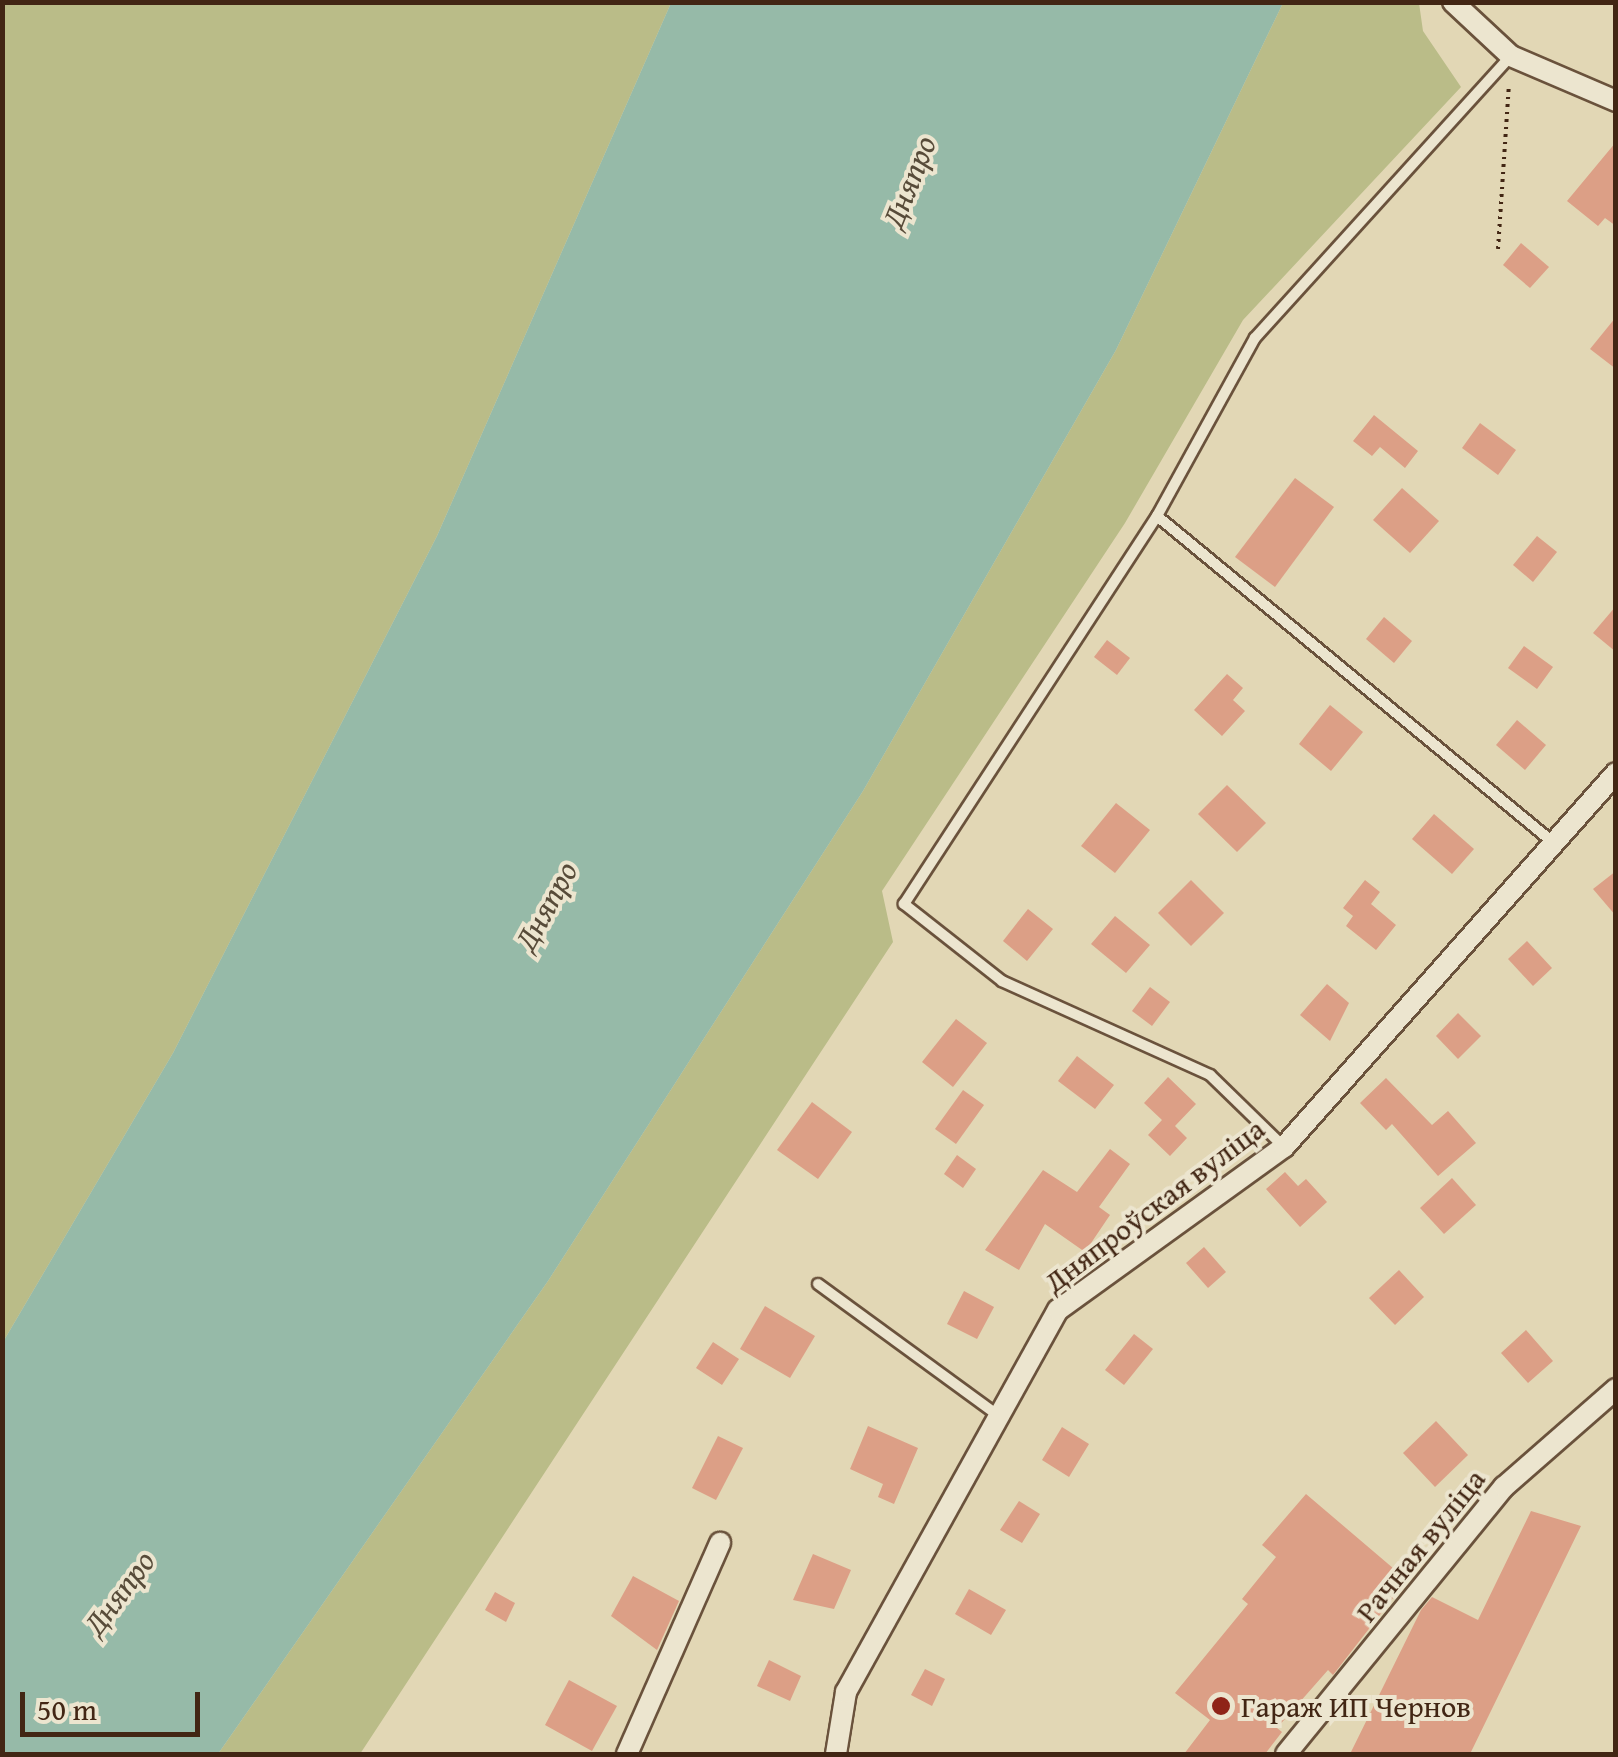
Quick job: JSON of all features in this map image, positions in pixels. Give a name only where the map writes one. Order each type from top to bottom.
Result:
[{"type":"street","points":[[1453,2],[1511,56],[1616,101]]},
{"type":"street","name":"Дняпроўская вуліца","points":[[836,1754],[846,1692],[1058,1310],[1284,1147],[1616,772]]},
{"type":"street","name":"Рачная вуліца","points":[[1286,1754],[1504,1487],[1616,1389]]},
{"type":"street","points":[[627,1754],[720,1543]]},
{"type":"lane","points":[[1284,1147],[1210,1075],[1002,982],[904,904],[1157,516],[1255,338],[1511,56]]},
{"type":"lane","points":[[1157,516],[1555,844]]},
{"type":"lane","points":[[818,1284],[999,1416]]},
{"type":"path","points":[[1498,249],[1511,56]]},
{"type":"green space","points":[[3,3],[671,3],[437,536],[173,1053],[3,1342]]},
{"type":"green space","points":[[1283,3],[1419,3],[1423,31],[1461,87],[1243,320],[1125,523],[882,891],[893,942],[360,1754],[218,1754],[548,1281],[863,791],[1116,350]]},
{"type":"water","name":"Дняпро","points":[[671,3],[1283,3],[1116,350],[863,791],[548,1281],[218,1754],[3,1754],[3,1342],[173,1053],[437,536]]},
{"type":"building","points":[[1616,142],[1616,226],[1605,218],[1598,226],[1567,201]]},
{"type":"building","points":[[1521,243],[1549,267],[1530,288],[1503,265]]},
{"type":"building","points":[[1616,317],[1616,369],[1590,349]]},
{"type":"building","points":[[1374,415],[1418,451],[1405,468],[1380,447],[1372,456],[1353,441]]},
{"type":"building","points":[[1480,423],[1516,450],[1498,475],[1462,448]]},
{"type":"building","points":[[1295,478],[1334,507],[1275,587],[1235,557]]},
{"type":"building","points":[[1402,488],[1439,521],[1410,553],[1373,520]]},
{"type":"building","points":[[1537,536],[1557,552],[1533,582],[1513,565]]},
{"type":"building","points":[[1616,606],[1616,652],[1593,633]]},
{"type":"building","points":[[1384,617],[1412,641],[1394,663],[1366,639]]},
{"type":"building","points":[[1107,640],[1130,658],[1117,675],[1094,657]]},
{"type":"building","points":[[1524,646],[1553,667],[1537,689],[1508,668]]},
{"type":"building","points":[[1227,674],[1243,688],[1233,700],[1245,711],[1222,736],[1194,710]]},
{"type":"building","points":[[1330,705],[1363,732],[1331,771],[1299,744]]},
{"type":"building","points":[[1517,720],[1546,745],[1525,770],[1496,745]]},
{"type":"building","points":[[1227,785],[1266,823],[1237,852],[1198,814]]},
{"type":"building","points":[[1116,803],[1150,830],[1115,873],[1081,846]]},
{"type":"building","points":[[1434,814],[1474,849],[1452,874],[1412,839]]},
{"type":"building","points":[[1616,871],[1616,916],[1593,889]]},
{"type":"building","points":[[1191,880],[1224,913],[1191,946],[1158,913]]},
{"type":"building","points":[[1365,880],[1380,892],[1371,904],[1396,925],[1376,950],[1346,926],[1353,916],[1343,908]]},
{"type":"building","points":[[1028,909],[1053,929],[1027,961],[1003,941]]},
{"type":"building","points":[[1115,916],[1150,945],[1126,973],[1091,944]]},
{"type":"building","points":[[1527,941],[1552,968],[1533,986],[1508,959]]},
{"type":"building","points":[[1327,984],[1349,1003],[1330,1041],[1300,1015]]},
{"type":"building","points":[[1150,987],[1170,1002],[1152,1026],[1132,1011]]},
{"type":"building","points":[[1458,1013],[1481,1036],[1458,1059],[1436,1036]]},
{"type":"building","points":[[956,1019],[987,1043],[953,1087],[922,1062]]},
{"type":"building","points":[[1077,1056],[1114,1085],[1095,1109],[1058,1081]]},
{"type":"building","points":[[1168,1077],[1196,1104],[1175,1126],[1187,1138],[1170,1156],[1148,1135],[1162,1120],[1144,1103]]},
{"type":"building","points":[[1386,1078],[1432,1125],[1448,1111],[1476,1143],[1438,1176],[1392,1124],[1386,1130],[1360,1103]]},
{"type":"building","points":[[963,1090],[984,1105],[956,1144],[935,1129]]},
{"type":"building","points":[[812,1102],[852,1132],[818,1179],[777,1150]]},
{"type":"building","points":[[1110,1149],[1130,1164],[1099,1207],[1110,1215],[1085,1252],[1045,1224],[1019,1270],[985,1250],[1043,1170],[1077,1192]]},
{"type":"building","points":[[957,1155],[976,1169],[963,1188],[944,1174]]},
{"type":"building","points":[[1285,1172],[1298,1186],[1306,1179],[1327,1202],[1300,1227],[1266,1189]]},
{"type":"building","points":[[1452,1178],[1476,1205],[1444,1234],[1420,1208]]},
{"type":"building","points":[[1204,1247],[1226,1272],[1208,1288],[1186,1263]]},
{"type":"building","points":[[1399,1270],[1424,1297],[1395,1325],[1369,1298]]},
{"type":"building","points":[[964,1291],[994,1307],[977,1339],[947,1324]]},
{"type":"building","points":[[765,1306],[815,1336],[790,1378],[740,1349]]},
{"type":"building","points":[[1526,1330],[1553,1361],[1528,1383],[1501,1353]]},
{"type":"building","points":[[1134,1334],[1153,1349],[1124,1385],[1105,1370]]},
{"type":"building","points":[[713,1342],[739,1359],[722,1385],[696,1368]]},
{"type":"building","points":[[1436,1421],[1468,1455],[1435,1487],[1403,1453]]},
{"type":"building","points":[[868,1426],[918,1448],[894,1504],[878,1497],[883,1484],[850,1469]]},
{"type":"building","points":[[1062,1427],[1089,1444],[1069,1477],[1042,1460]]},
{"type":"building","points":[[718,1436],[743,1448],[716,1500],[692,1488]]},
{"type":"building","points":[[1306,1494],[1407,1580],[1333,1675],[1328,1670],[1277,1728],[1282,1732],[1265,1754],[1184,1754],[1210,1720],[1175,1693],[1248,1604],[1242,1599],[1276,1557],[1262,1545]]},
{"type":"building","points":[[1019,1501],[1040,1514],[1022,1543],[1000,1530]]},
{"type":"building","points":[[1531,1511],[1581,1526],[1470,1754],[1350,1754],[1421,1610],[1432,1597],[1478,1620]]},
{"type":"building","points":[[813,1554],[851,1570],[834,1609],[793,1600]]},
{"type":"building","points":[[633,1576],[679,1601],[657,1650],[611,1616]]},
{"type":"building","points":[[969,1589],[1006,1610],[991,1635],[955,1614]]},
{"type":"building","points":[[495,1592],[515,1603],[506,1622],[485,1610]]},
{"type":"building","points":[[769,1660],[801,1676],[790,1701],[757,1686]]},
{"type":"building","points":[[925,1669],[945,1679],[932,1706],[911,1695]]},
{"type":"building","points":[[569,1680],[617,1706],[592,1751],[545,1725]]},
{"type":"place","name":"Гараж ИП Чернов","points":[[1221,1706]]}]
